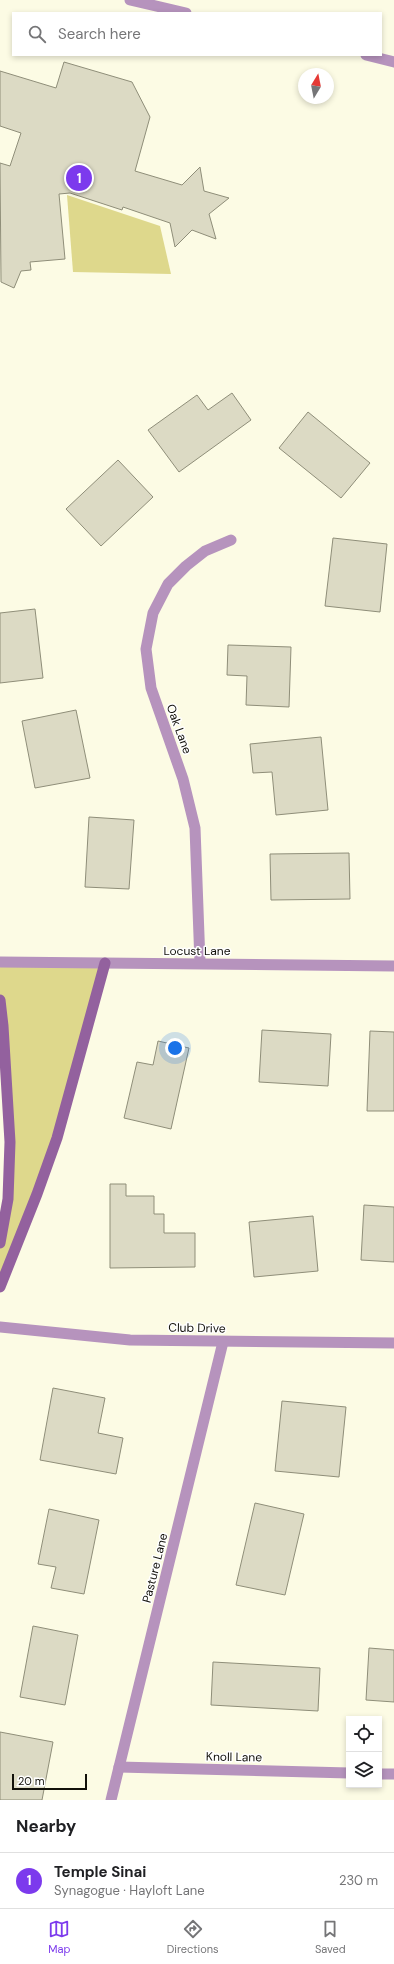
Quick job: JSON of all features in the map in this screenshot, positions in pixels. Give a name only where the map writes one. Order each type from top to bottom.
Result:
[{"type":"main road","points":[[0,1287],[37,1194],[56,1138],[105,964]]},
{"type":"main road","points":[[0,1000],[10,1142],[8,1199],[0,1243]]},
{"type":"street","points":[[130,0],[182,12]]},
{"type":"street","points":[[370,56],[394,62]]},
{"type":"street","name":"Oak Lane","points":[[200,963],[195,828],[183,779],[151,688],[146,649],[153,613],[168,584],[186,566],[205,551],[231,540]]},
{"type":"street","name":"Locust Lane","points":[[0,962],[394,966]]},
{"type":"street","name":"Club Drive","points":[[0,1327],[130,1340],[394,1343]]},
{"type":"street","name":"Pasture Lane","points":[[111,1800],[223,1342]]},
{"type":"street","name":"Knoll Lane","points":[[119,1767],[346,1773]]},
{"type":"street","points":[[382,1774],[394,1774]]},
{"type":"shaded area","points":[[67,195],[160,226],[171,274],[73,272]]},
{"type":"shaded area","points":[[0,962],[105,963],[57,1138],[0,1287],[0,1243],[8,1199],[0,1021]]},
{"type":"building","points":[[64,62],[132,82],[150,117],[135,171],[182,185],[200,167],[204,191],[229,198],[209,214],[216,239],[192,230],[175,247],[170,223],[123,207],[122,210],[70,193],[59,194],[65,259],[30,262],[31,270],[21,271],[14,288],[1,282],[0,163],[10,166],[21,133],[0,126],[0,71],[56,88]]},
{"type":"building","points":[[232,393],[251,420],[179,472],[148,430],[197,395],[208,410]]},
{"type":"building","points":[[308,412],[370,463],[341,498],[279,448]]},
{"type":"building","points":[[118,460],[153,497],[101,546],[66,509]]},
{"type":"building","points":[[333,538],[387,544],[380,612],[325,606]]},
{"type":"building","points":[[35,609],[43,678],[0,683],[0,613]]},
{"type":"building","points":[[228,645],[291,647],[289,707],[246,705],[247,676],[227,675]]},
{"type":"building","points":[[76,710],[90,778],[35,788],[22,721]]},
{"type":"building","points":[[321,737],[328,810],[276,815],[272,772],[253,773],[250,744]]},
{"type":"building","points":[[89,817],[134,820],[129,889],[85,887]]},
{"type":"building","points":[[349,853],[350,899],[271,900],[270,854]]},
{"type":"building","points":[[262,1030],[331,1034],[328,1086],[259,1082]]},
{"type":"building","points":[[370,1031],[394,1032],[394,1111],[367,1111]]},
{"type":"building","points":[[158,1041],[189,1048],[171,1129],[124,1118],[137,1062],[153,1065]]},
{"type":"building","points":[[110,1184],[126,1184],[126,1196],[154,1196],[154,1214],[164,1214],[164,1233],[195,1233],[195,1267],[110,1268]]},
{"type":"building","points":[[364,1205],[394,1207],[394,1262],[361,1260]]},
{"type":"building","points":[[313,1216],[318,1271],[254,1277],[249,1222]]},
{"type":"building","points":[[53,1388],[105,1398],[98,1433],[123,1438],[116,1474],[40,1460]]},
{"type":"building","points":[[282,1401],[346,1407],[339,1477],[275,1471]]},
{"type":"building","points":[[255,1503],[304,1514],[285,1595],[236,1585]]},
{"type":"building","points":[[49,1509],[99,1520],[84,1594],[51,1588],[56,1567],[38,1564]]},
{"type":"building","points":[[33,1626],[78,1635],[65,1705],[20,1697]]},
{"type":"building","points":[[369,1648],[394,1650],[394,1702],[366,1700]]},
{"type":"building","points":[[213,1662],[320,1668],[318,1711],[211,1705]]},
{"type":"building","points":[[0,1732],[53,1742],[42,1800],[0,1800]]},
{"type":"place","name":"Temple Sinai","points":[[79,178]]}]
